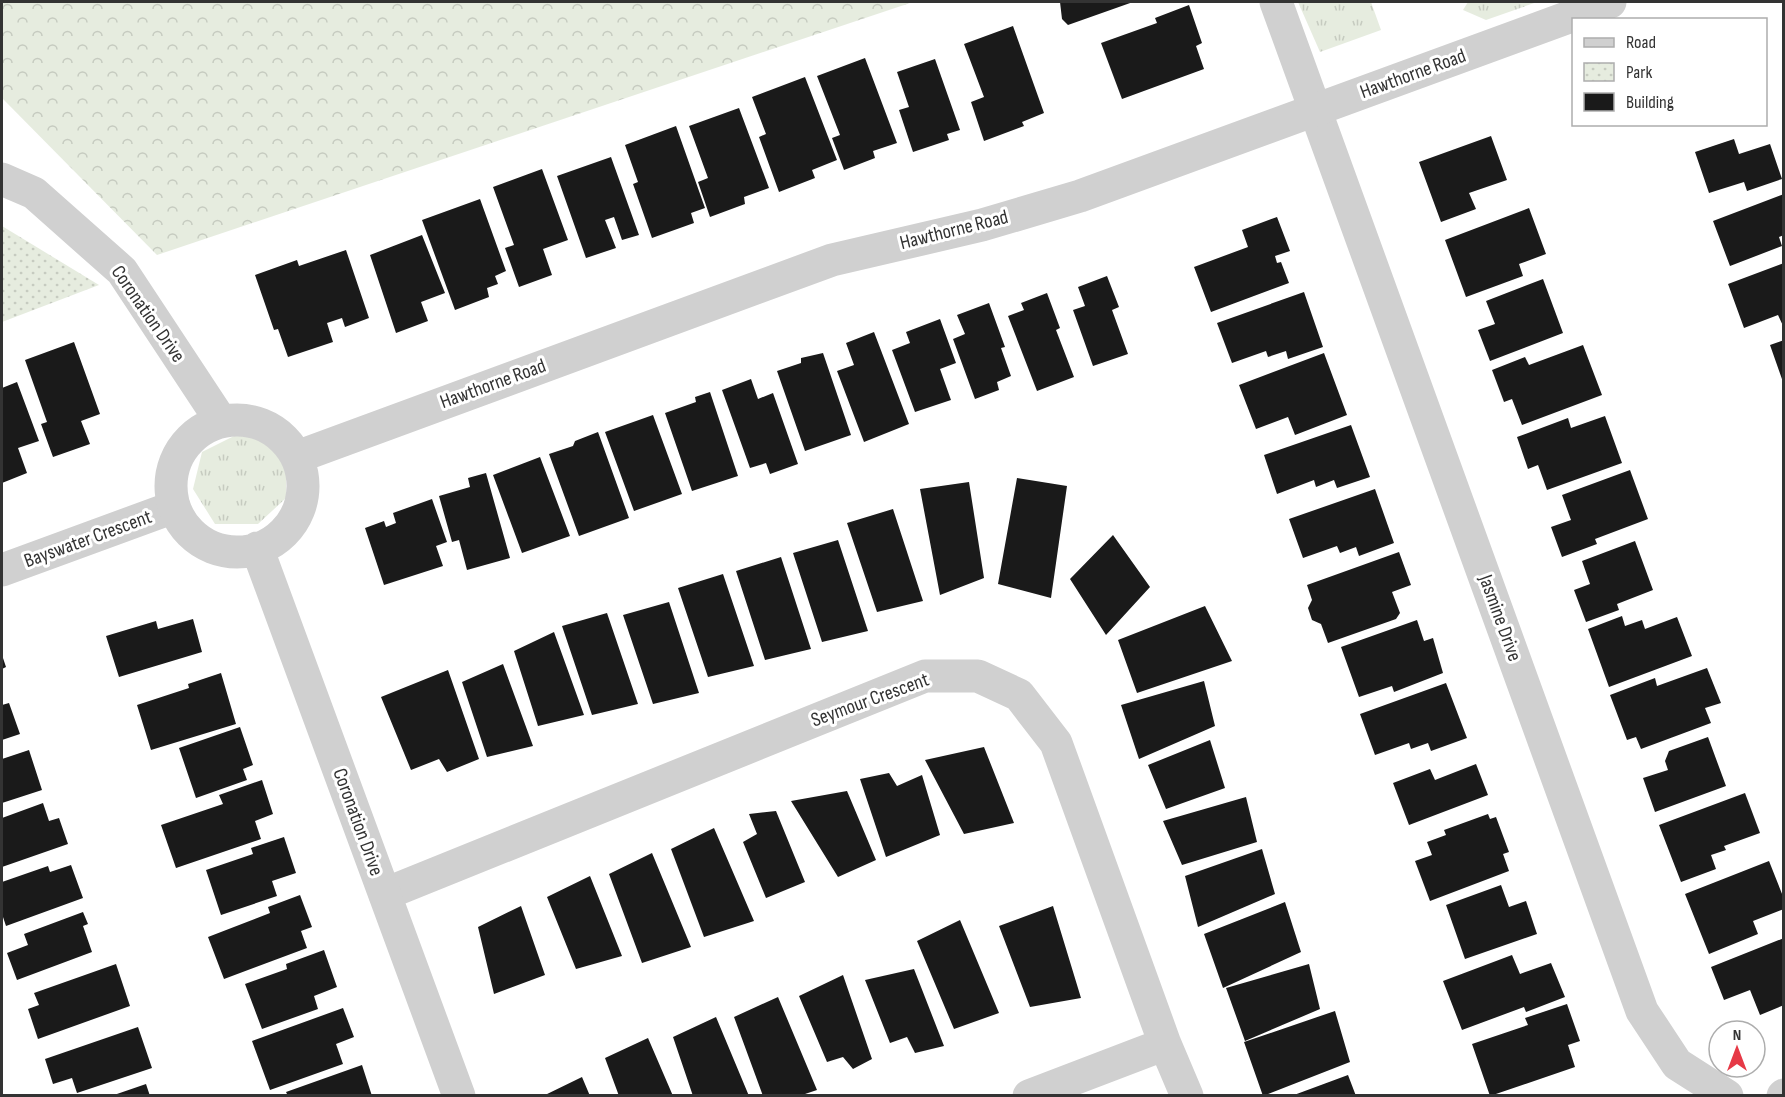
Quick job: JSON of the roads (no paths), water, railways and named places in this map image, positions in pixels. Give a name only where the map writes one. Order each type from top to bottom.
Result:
[{"type":"street","name":"Jasmine Drive","points":[[1276,2],[1317,109],[1642,1011],[1677,1064],[1726,1095]]},
{"type":"street","name":"Hawthorne Road","points":[[297,457],[832,260],[982,225],[1080,196],[1610,2]]},
{"type":"street","name":"Coronation Drive","points":[[2,179],[34,193],[122,271],[221,421]]},
{"type":"street","points":[[243,420],[265,426],[284,438],[297,457],[303,484],[298,511],[282,534],[257,548],[237,552],[217,548],[198,539],[183,525],[174,507],[170,485],[174,464],[184,444],[201,430],[221,421],[243,420]]},
{"type":"street","name":"Bayswater Crescent","points":[[2,570],[174,507]]},
{"type":"street","name":"Coronation Drive","points":[[257,548],[459,1095]]},
{"type":"street","name":"Seymour Crescent","points":[[385,894],[925,676],[978,676],[1019,695],[1056,742],[1166,1044],[1187,1095]]},
{"type":"street","points":[[1029,1095],[1166,1044]]}]
